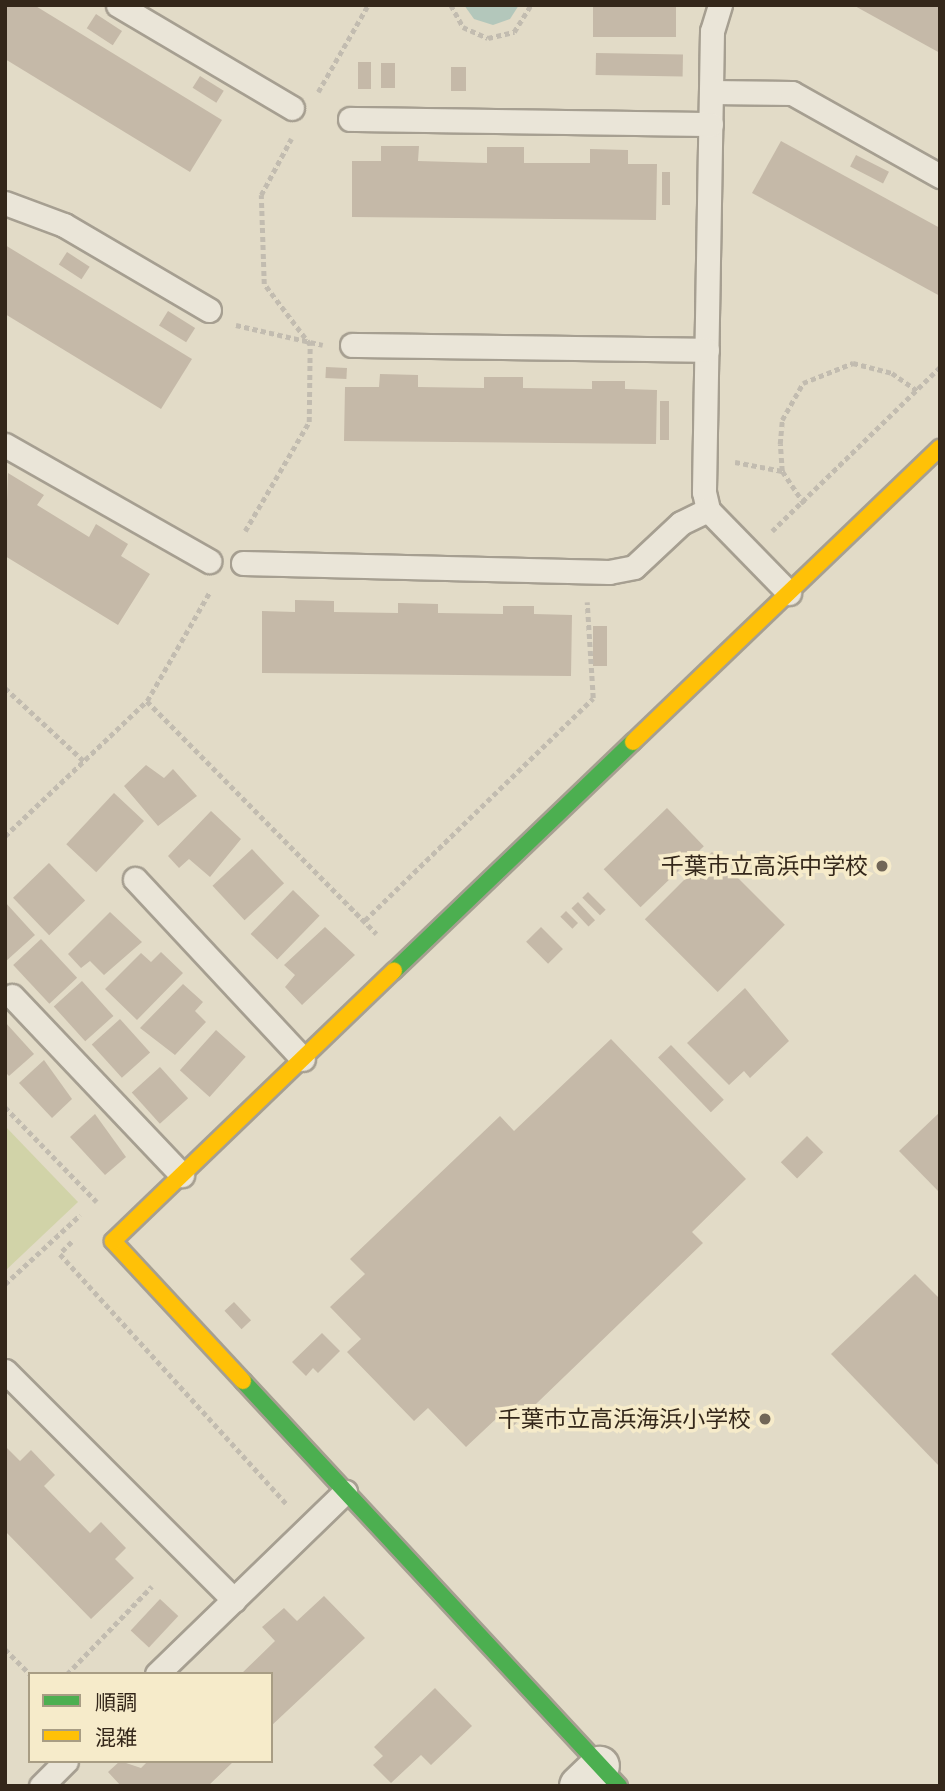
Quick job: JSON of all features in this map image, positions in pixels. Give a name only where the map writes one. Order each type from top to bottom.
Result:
[{"type":"street","points":[[599,1779],[345,1492],[113,1241],[940,448]]},
{"type":"lane","points":[[118,5],[301,112]]},
{"type":"lane","points":[[720,5],[711,92],[707,350],[708,510],[789,593]]},
{"type":"lane","points":[[711,92],[793,93],[940,176]]},
{"type":"lane","points":[[350,119],[711,124]]},
{"type":"lane","points":[[5,203],[64,225],[209,310]]},
{"type":"lane","points":[[352,345],[707,350]]},
{"type":"lane","points":[[5,445],[209,561]]},
{"type":"lane","points":[[243,563],[609,572],[634,567],[681,523],[708,510]]},
{"type":"lane","points":[[135,879],[303,1059]]},
{"type":"lane","points":[[12,996],[182,1175]]},
{"type":"lane","points":[[5,1371],[234,1600]]},
{"type":"lane","points":[[159,1672],[345,1492]]},
{"type":"lane","points":[[41,1786],[64,1763]]},
{"type":"path","points":[[240,540],[309,422],[310,345],[264,284],[261,195],[301,112],[368,5]]},
{"type":"path","points":[[451,5],[463,27],[488,38],[514,32],[531,5]]},
{"type":"path","points":[[209,310],[243,329],[310,345],[352,345]]},
{"type":"path","points":[[804,503],[782,471],[782,420],[803,383],[822,372],[874,365],[918,391]]},
{"type":"path","points":[[761,541],[804,503],[940,367]]},
{"type":"path","points":[[724,462],[782,471]]},
{"type":"path","points":[[5,836],[86,762],[147,701],[213,586]]},
{"type":"path","points":[[365,920],[593,698],[587,592]]},
{"type":"path","points":[[5,688],[86,762]]},
{"type":"path","points":[[147,701],[385,942]]},
{"type":"path","points":[[5,1107],[105,1210]]},
{"type":"path","points":[[5,1284],[96,1200]]},
{"type":"path","points":[[69,1672],[152,1586]]},
{"type":"path","points":[[5,1650],[28,1672]]},
{"type":"green space","points":[[5,1126],[78,1202],[5,1271]]},
{"type":"shaded area","points":[[464,5],[519,5],[510,19],[493,25],[474,19]]},
{"type":"building","points":[[5,5],[34,5],[222,120],[190,172],[5,59]]},
{"type":"building","points":[[593,5],[676,5],[676,37],[593,37]]},
{"type":"building","points":[[853,5],[940,5],[940,53]]},
{"type":"building","points":[[96,14],[122,31],[113,45],[87,28]]},
{"type":"building","points":[[596,53],[683,55],[683,77],[596,75]]},
{"type":"building","points":[[358,62],[371,62],[371,89],[358,89]]},
{"type":"building","points":[[381,63],[395,63],[395,88],[381,88]]},
{"type":"building","points":[[451,67],[466,67],[466,91],[451,91]]},
{"type":"building","points":[[200,76],[224,91],[216,103],[193,88]]},
{"type":"building","points":[[781,141],[940,228],[940,296],[752,193]]},
{"type":"building","points":[[381,146],[419,146],[418,161],[487,163],[487,147],[524,147],[524,163],[590,163],[590,149],[628,150],[628,164],[657,164],[656,220],[352,217],[352,161],[381,161]]},
{"type":"building","points":[[856,155],[889,172],[883,183],[850,167]]},
{"type":"building","points":[[662,172],[670,172],[670,205],[662,205]]},
{"type":"building","points":[[5,245],[192,359],[161,409],[5,314]]},
{"type":"building","points":[[67,252],[90,267],[81,279],[59,265]]},
{"type":"building","points":[[168,311],[195,328],[186,342],[159,325]]},
{"type":"building","points":[[326,367],[347,368],[346,379],[325,378]]},
{"type":"building","points":[[380,374],[418,375],[418,387],[484,388],[484,377],[523,377],[523,388],[592,389],[592,381],[625,381],[625,389],[657,390],[656,444],[344,441],[345,387],[379,387]]},
{"type":"building","points":[[660,401],[669,401],[669,440],[660,440]]},
{"type":"building","points":[[8,473],[44,495],[37,505],[89,537],[96,524],[128,544],[121,556],[150,574],[118,625],[5,556]]},
{"type":"building","points":[[295,600],[334,601],[334,612],[398,613],[398,603],[438,604],[438,613],[503,614],[503,606],[534,606],[534,614],[572,615],[571,676],[262,673],[262,611],[295,612]]},
{"type":"building","points":[[593,626],[607,626],[607,666],[593,666]]},
{"type":"building","points":[[146,765],[164,778],[173,769],[197,796],[158,826],[124,786]]},
{"type":"building","points":[[114,793],[144,821],[96,872],[66,844]]},
{"type":"building","points":[[667,808],[704,846],[641,907],[604,869]]},
{"type":"building","points":[[211,811],[241,839],[210,877],[189,859],[179,868],[168,856]]},
{"type":"building","points":[[252,849],[284,883],[245,920],[213,886]]},
{"type":"building","points":[[712,852],[785,925],[718,992],[645,919]]},
{"type":"building","points":[[49,863],[85,900],[49,935],[13,898]]},
{"type":"building","points":[[293,890],[320,916],[277,960],[251,934]]},
{"type":"building","points":[[588,892],[606,910],[600,915],[582,898]]},
{"type":"building","points":[[5,902],[35,935],[5,962]]},
{"type":"building","points":[[578,902],[595,920],[588,926],[571,908]]},
{"type":"building","points":[[566,911],[578,923],[572,929],[560,917]]},
{"type":"building","points":[[110,912],[142,942],[104,975],[90,961],[81,968],[68,954]]},
{"type":"building","points":[[325,927],[355,955],[302,1005],[285,987],[295,975],[284,965]]},
{"type":"building","points":[[541,927],[563,949],[548,964],[526,942]]},
{"type":"building","points":[[41,939],[77,978],[49,1004],[13,965]]},
{"type":"building","points":[[161,952],[183,973],[137,1020],[105,989],[141,953],[151,962]]},
{"type":"building","points":[[82,981],[113,1016],[85,1041],[54,1006]]},
{"type":"building","points":[[183,984],[203,1002],[195,1011],[206,1022],[175,1055],[140,1028]]},
{"type":"building","points":[[745,988],[789,1041],[750,1078],[744,1071],[729,1085],[687,1043]]},
{"type":"building","points":[[120,1019],[150,1052],[122,1078],[92,1044]]},
{"type":"building","points":[[5,1022],[34,1054],[9,1076],[5,1072]]},
{"type":"building","points":[[216,1030],[246,1057],[210,1097],[180,1070]]},
{"type":"building","points":[[611,1039],[746,1179],[692,1232],[703,1243],[510,1429],[498,1417],[466,1447],[428,1408],[414,1421],[347,1352],[361,1339],[330,1307],[365,1274],[350,1259],[500,1116],[514,1131]]},
{"type":"building","points":[[671,1045],[724,1100],[711,1112],[658,1058]]},
{"type":"building","points":[[44,1060],[72,1099],[52,1118],[19,1083]]},
{"type":"building","points":[[160,1067],[188,1098],[160,1124],[132,1092]]},
{"type":"building","points":[[940,1112],[940,1193],[899,1151]]},
{"type":"building","points":[[95,1114],[126,1157],[105,1175],[70,1137]]},
{"type":"building","points":[[807,1136],[823,1152],[797,1178],[781,1162]]},
{"type":"building","points":[[915,1274],[940,1299],[940,1467],[831,1354]]},
{"type":"building","points":[[234,1302],[251,1320],[242,1329],[224,1311]]},
{"type":"building","points":[[322,1333],[340,1351],[318,1373],[313,1368],[306,1376],[292,1362]]},
{"type":"building","points":[[5,1446],[20,1461],[31,1450],[55,1475],[44,1486],[90,1533],[101,1522],[126,1548],[115,1559],[134,1578],[91,1619],[5,1531]]},
{"type":"building","points":[[324,1596],[365,1638],[273,1724],[273,1672],[243,1672],[275,1641],[262,1627],[284,1608],[297,1621]]},
{"type":"building","points":[[160,1599],[178,1616],[149,1647],[131,1630]]},
{"type":"building","points":[[435,1688],[472,1726],[431,1765],[421,1755],[391,1783],[373,1765],[383,1756],[374,1747]]},
{"type":"building","points":[[118,1763],[141,1768],[146,1763],[232,1763],[208,1786],[121,1786],[108,1772]]},
{"type":"traffic: fast","points":[[394,971],[633,742]]},
{"type":"traffic: fast","points":[[243,1381],[619,1786]]},
{"type":"traffic: slow","points":[[633,742],[940,448]]},
{"type":"traffic: slow","points":[[243,1381],[113,1241],[394,971]]},
{"type":"place","name":"千葉市立高浜中学校","points":[[882,866]]},
{"type":"place","name":"千葉市立高浜海浜小学校","points":[[765,1419]]}]
